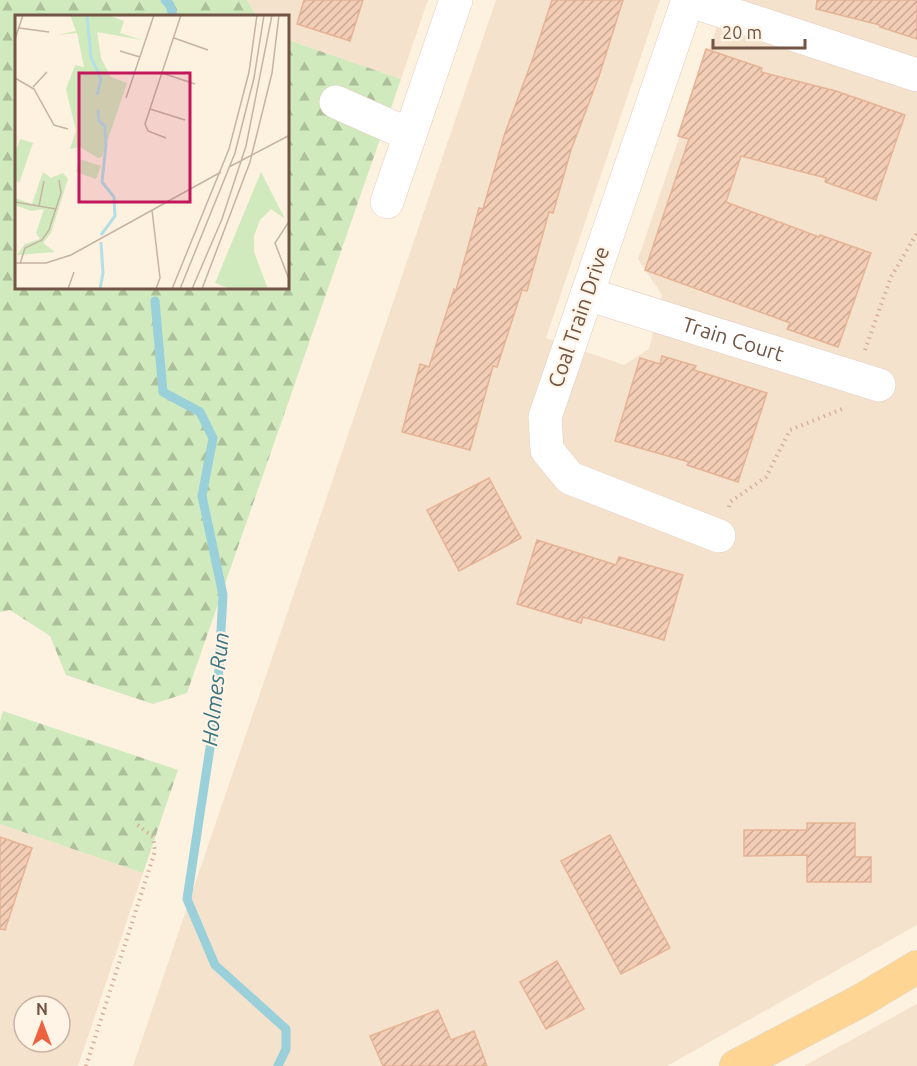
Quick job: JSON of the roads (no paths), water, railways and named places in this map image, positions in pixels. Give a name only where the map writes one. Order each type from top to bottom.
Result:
[{"type":"main road","points":[[736,1066],[862,1000],[917,967]]},
{"type":"street","points":[[387,202],[456,0]]},
{"type":"street","points":[[688,0],[917,75]]},
{"type":"street","name":"Coal Train Drive","points":[[688,0],[545,417],[547,450],[570,478],[719,536]]},
{"type":"street","points":[[336,102],[410,135]]},
{"type":"street","name":"Train Court","points":[[587,294],[879,385]]},
{"type":"waterway","name":"Holmes Run","points":[[165,0],[170,5],[173,15]]},
{"type":"waterway","name":"Holmes Run","points":[[155,301],[163,392],[200,412],[213,438],[202,496],[223,595],[217,702],[187,899],[215,965],[286,1029],[286,1049],[278,1066]]}]
